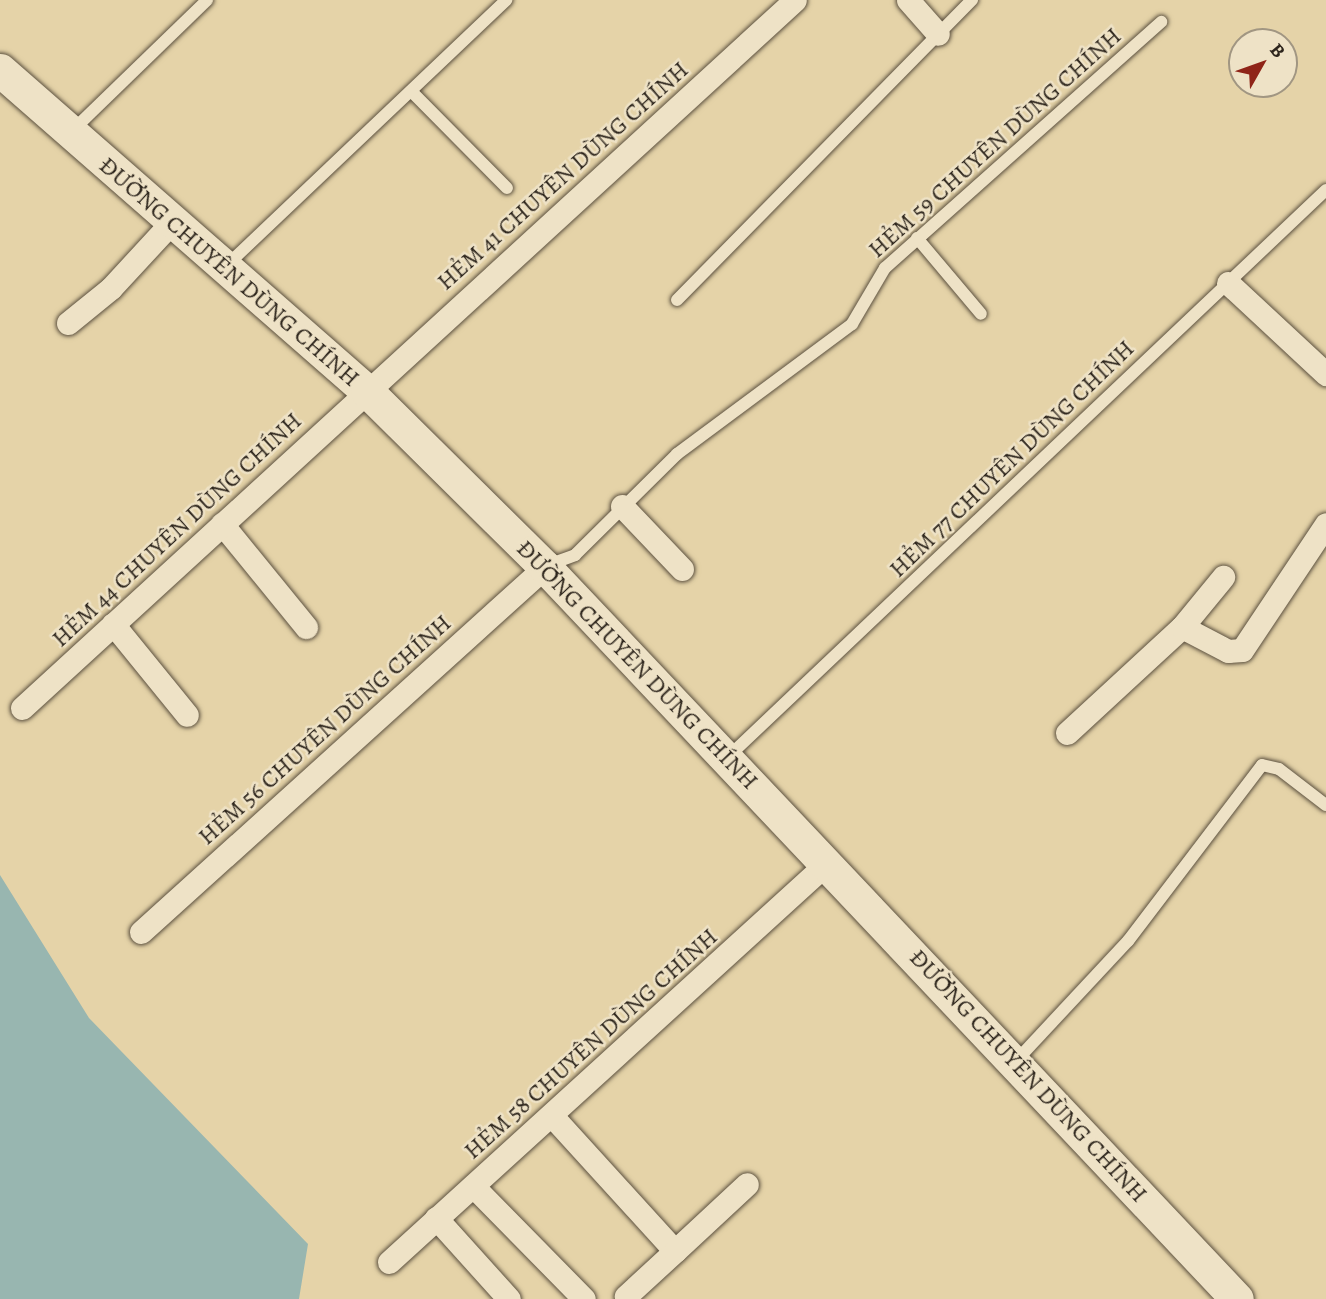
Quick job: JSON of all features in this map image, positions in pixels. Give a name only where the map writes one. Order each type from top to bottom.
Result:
[{"type":"street","name":"HẺM 41 CHUYÊN DÙNG CHÍNH","points":[[367,391],[795,0]]},
{"type":"street","points":[[908,0],[938,34]]},
{"type":"street","name":"ĐƯỜNG CHUYÊN DÙNG CHÍNH","points":[[0,70],[69,134],[367,391],[545,567],[1016,1061],[1237,1299]]},
{"type":"street","points":[[68,323],[111,288],[172,222]]},
{"type":"street","points":[[1228,283],[1326,374]]},
{"type":"street","name":"HẺM 44 CHUYÊN DÙNG CHÍNH","points":[[22,708],[367,391]]},
{"type":"street","points":[[622,506],[682,569]]},
{"type":"street","points":[[222,524],[306,627]]},
{"type":"street","points":[[1182,627],[1228,651],[1242,650],[1326,524]]},
{"type":"street","name":"HẺM 56 CHUYÊN DÙNG CHÍNH","points":[[141,932],[545,567]]},
{"type":"street","points":[[1067,733],[1182,627],[1223,577]]},
{"type":"street","points":[[113,624],[187,715]]},
{"type":"street","name":"HẺM 58 CHUYÊN DÙNG CHÍNH","points":[[389,1262],[553,1116],[826,864]]},
{"type":"street","points":[[553,1116],[675,1251]]},
{"type":"street","points":[[626,1296],[747,1184]]},
{"type":"street","points":[[473,1186],[583,1299]]},
{"type":"street","points":[[436,1218],[509,1299]]},
{"type":"lane","points":[[69,134],[207,0]]},
{"type":"lane","points":[[225,267],[506,0]]},
{"type":"lane","points":[[677,300],[972,0]]},
{"type":"lane","name":"HẺM 59 CHUYÊN DÙNG CHÍNH","points":[[545,567],[575,555],[677,454],[852,324],[878,277],[917,239],[1161,22]]},
{"type":"lane","points":[[412,92],[507,188]]},
{"type":"lane","name":"HẺM 77 CHUYÊN DÙNG CHÍNH","points":[[727,758],[1326,191]]},
{"type":"lane","points":[[917,239],[981,314]]},
{"type":"lane","points":[[1016,1061],[1128,942],[1262,765],[1279,768],[1326,805]]},
{"type":"water","points":[[0,875],[89,1018],[308,1244],[299,1299],[0,1299]]}]
